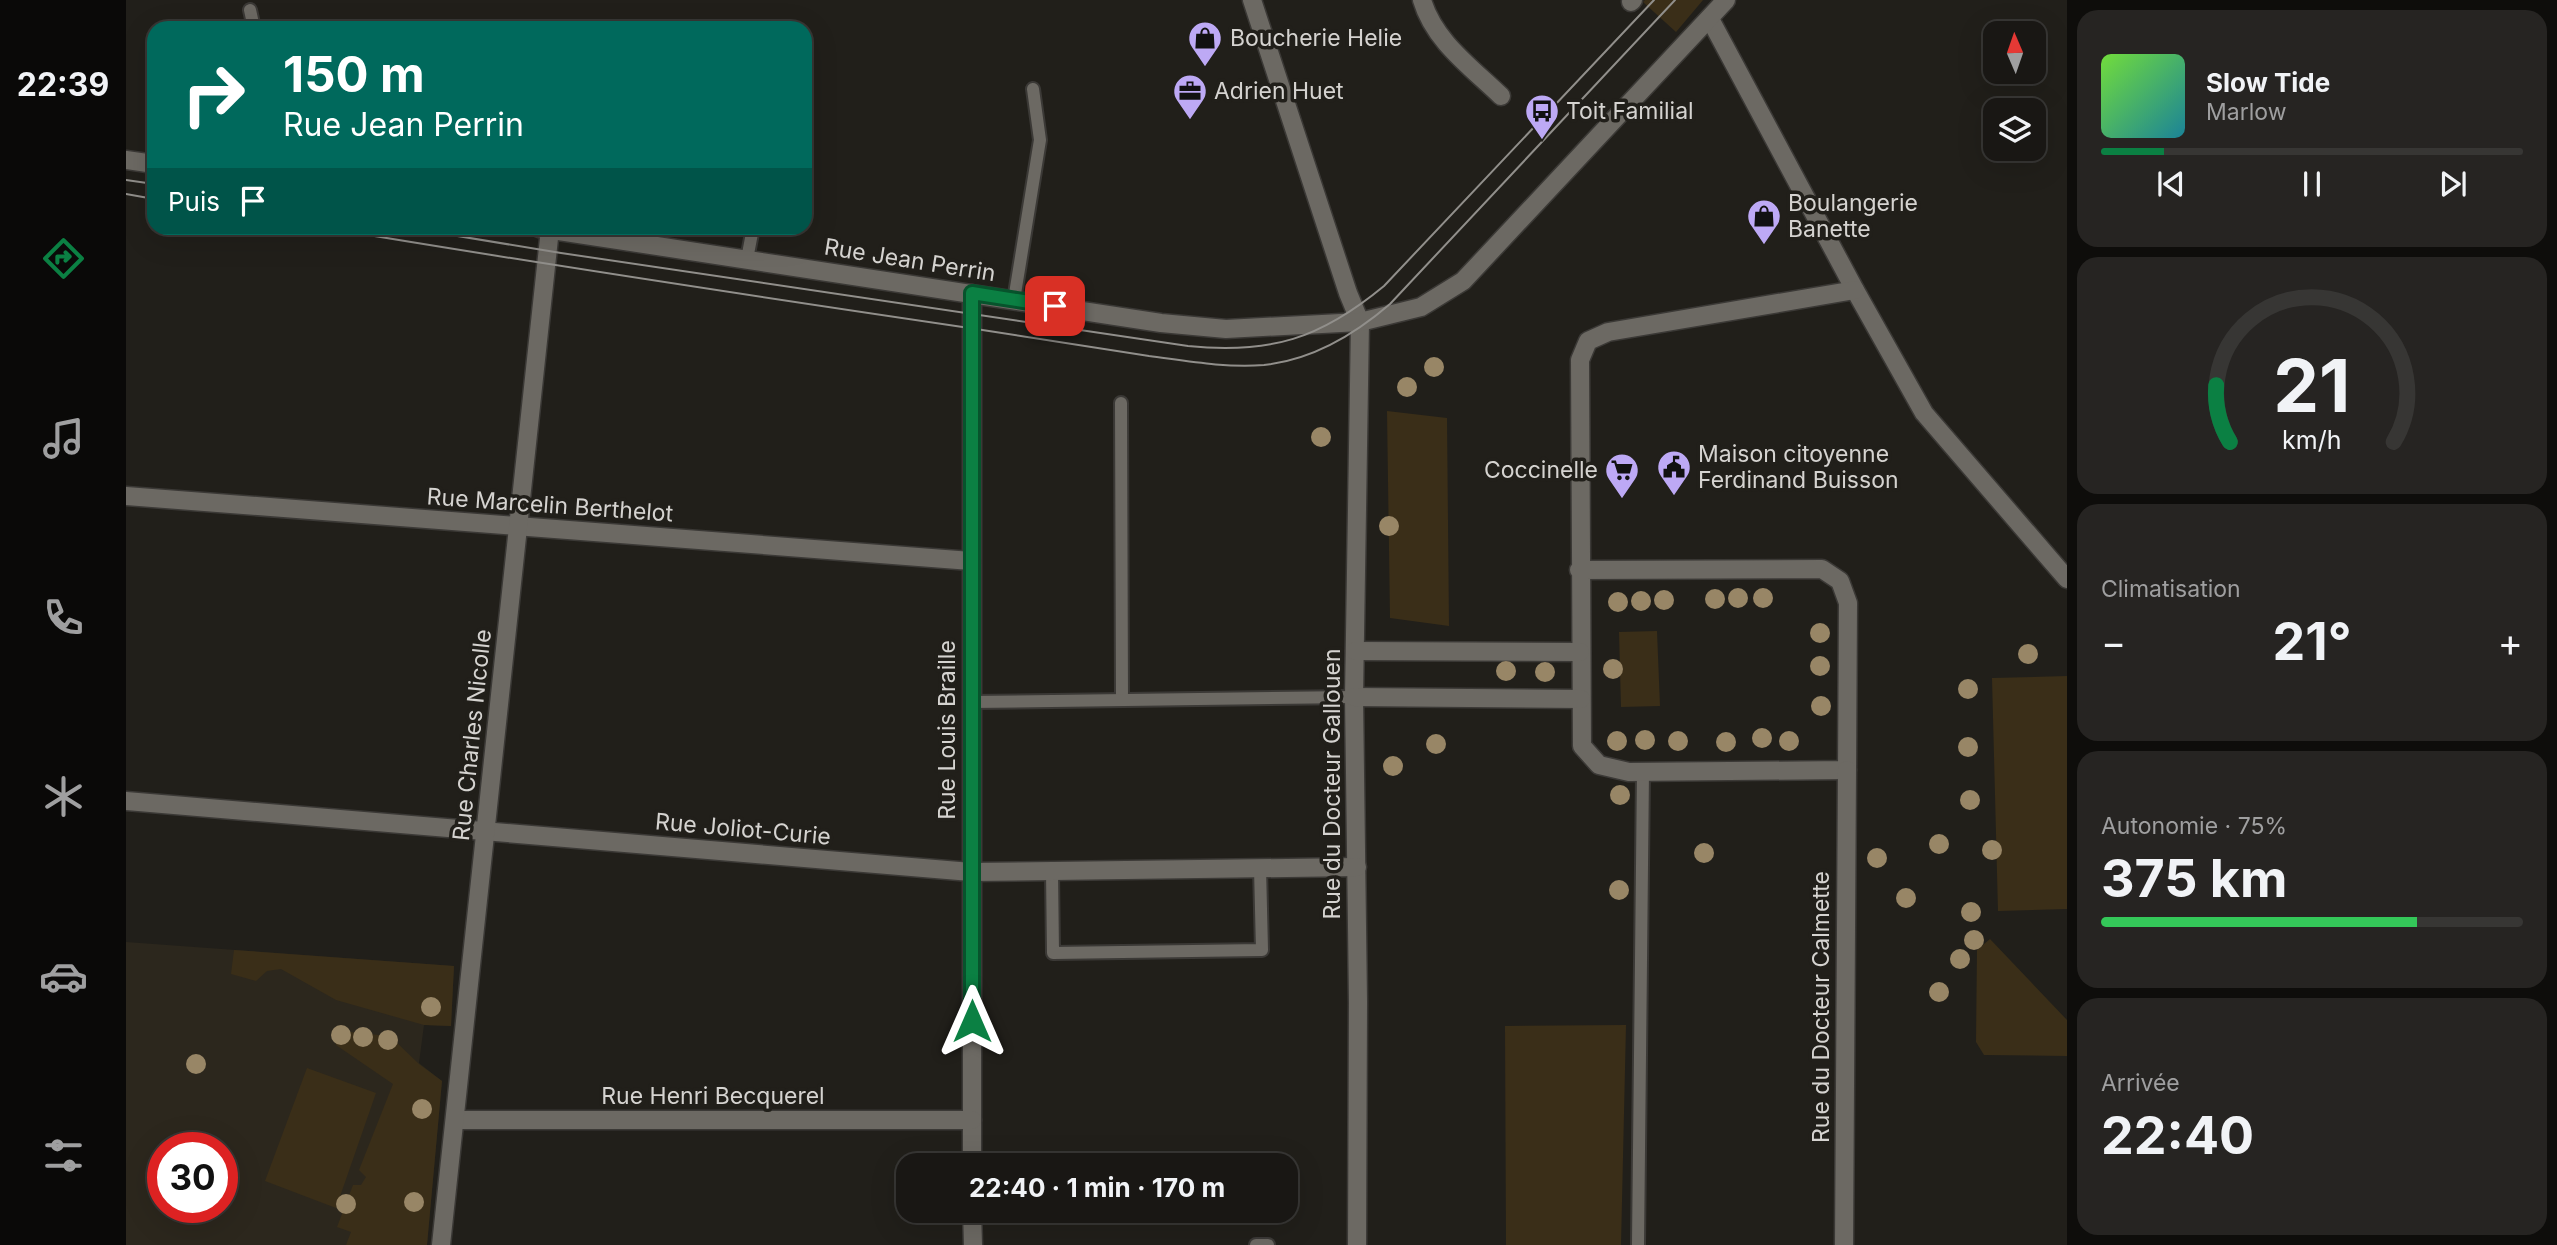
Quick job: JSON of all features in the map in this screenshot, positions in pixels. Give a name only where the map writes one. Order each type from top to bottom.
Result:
[{"type":"street","points":[[1252,0],[1348,293],[1360,322]]},
{"type":"street","points":[[1422,0],[1426,14],[1440,37],[1501,96]]},
{"type":"street","name":"Rue Jean Perrin","points":[[590,235],[1161,323],[1226,329],[1360,322],[1421,307],[1464,281],[1726,0]]},
{"type":"street","points":[[1710,19],[1924,413],[2067,579]]},
{"type":"street","points":[[126,160],[147,163]]},
{"type":"street","name":"Rue Charles Nicolle","points":[[441,1245],[518,527],[543,235]]},
{"type":"street","points":[[1847,770],[1629,772],[1599,765],[1582,746],[1580,360],[1588,341],[1608,332],[1855,290]]},
{"type":"street","name":"Rue Louis Braille","points":[[972,293],[972,1153]]},
{"type":"street","name":"Rue du Docteur Gallouen","points":[[1356,1245],[1357,867],[1354,697],[1360,322]]},
{"type":"street","name":"Rue Marcelin Berthelot","points":[[126,496],[971,561]]},
{"type":"street","name":"Rue du Docteur Calmette","points":[[1579,570],[1822,569],[1840,581],[1848,603],[1844,1245]]},
{"type":"street","points":[[1355,651],[1580,652]]},
{"type":"street","points":[[1354,697],[1581,699]]},
{"type":"street","name":"Rue Joliot-Curie","points":[[126,801],[971,872],[1357,867]]},
{"type":"street","name":"Rue Henri Becquerel","points":[[455,1120],[972,1120]]},
{"type":"street","points":[[972,1223],[973,1245]]},
{"type":"lane","points":[[250,10],[252,21]]},
{"type":"lane","points":[[1014,300],[1040,140],[1033,89]]},
{"type":"lane","points":[[747,259],[751,235]]},
{"type":"lane","points":[[1121,402],[1122,700]]},
{"type":"lane","points":[[971,702],[1354,697]]},
{"type":"lane","points":[[1638,1245],[1643,771]]},
{"type":"lane","points":[[1052,871],[1053,953],[1206,951],[1262,950],[1260,868]]},
{"type":"lane","points":[[1256,1245],[1268,1245]]},
{"type":"shaded area","points":[[1703,0],[1676,32],[1643,2]]},
{"type":"shaded area","points":[[1387,411],[1447,418],[1449,626],[1390,618]]},
{"type":"shaded area","points":[[1657,631],[1660,706],[1621,707],[1619,632]]},
{"type":"shaded area","points":[[2067,676],[2067,909],[1998,911],[1992,678]]},
{"type":"shaded area","points":[[1990,939],[2067,1020],[2067,1056],[1984,1055],[1976,1042],[1977,950]]},
{"type":"shaded area","points":[[126,942],[454,966],[451,1026],[424,1025],[419,1063],[442,1081],[427,1245],[126,1245]]},
{"type":"shaded area","points":[[234,950],[454,966],[451,1026],[424,1025],[336,1000],[281,969],[267,971],[256,981],[231,974]]},
{"type":"shaded area","points":[[1626,1025],[1621,1245],[1506,1245],[1505,1026]]},
{"type":"shaded area","points":[[341,1031],[379,1035],[395,1041],[442,1081],[427,1245],[346,1245],[351,1232],[337,1227],[353,1185],[361,1185],[366,1177],[359,1170],[393,1084],[336,1045],[334,1036]]},
{"type":"shaded area","points":[[307,1068],[376,1093],[336,1208],[265,1181]]},
{"type":"tram line","points":[[452,235],[1188,346],[1218,348],[1270,345],[1293,339],[1338,319],[1384,286],[1654,0]]},
{"type":"tram line","points":[[370,235],[1206,364],[1235,366],[1282,362],[1315,352],[1347,336],[1390,304],[1675,0]]},
{"type":"tram line","points":[[126,180],[147,183]]},
{"type":"tram line","points":[[126,194],[147,198]]},
{"type":"place","name":"Boucherie Helie","points":[[1205,68]]},
{"type":"place","name":"Adrien Huet","points":[[1190,121]]},
{"type":"place","name":"Toit Familial","points":[[1542,141]]},
{"type":"place","name":"Boulangerie Banette","points":[[1764,246]]},
{"type":"place","name":"Maison citoyenne Ferdinand Buisson","points":[[1674,497]]},
{"type":"place","name":"Coccinelle","points":[[1622,500]]},
{"type":"route","points":[[972,1021],[972,293],[1055,306]]}]
